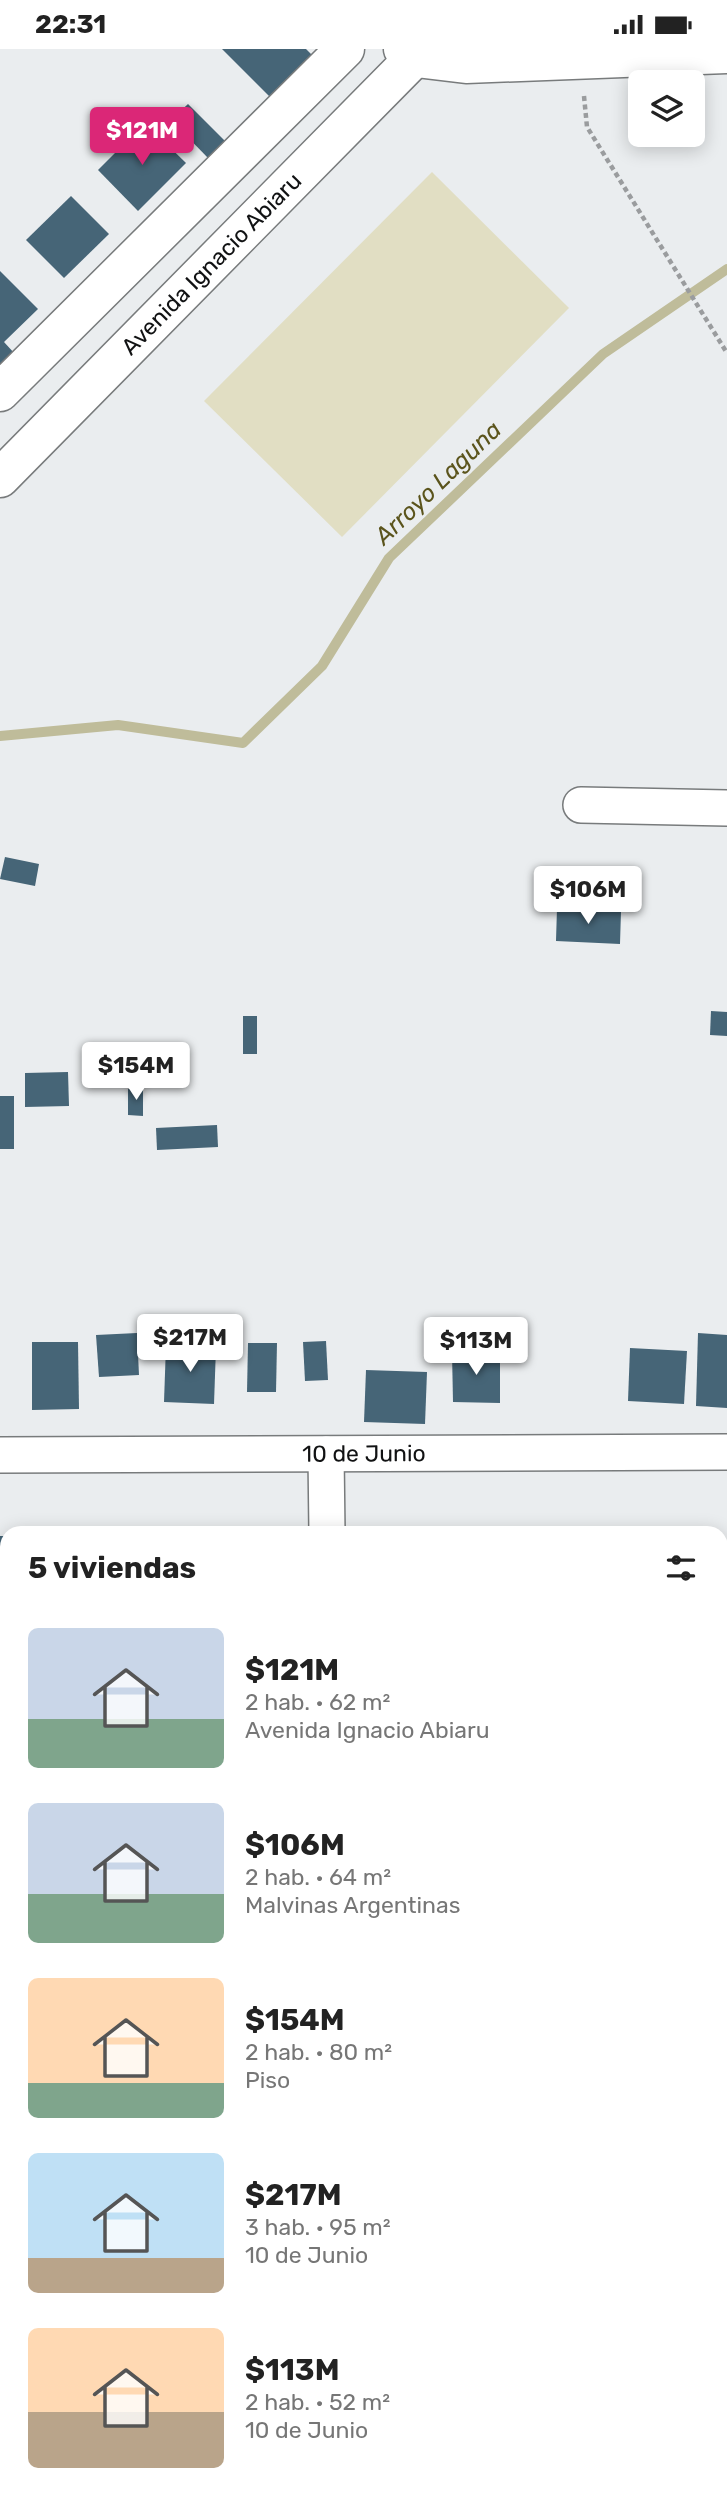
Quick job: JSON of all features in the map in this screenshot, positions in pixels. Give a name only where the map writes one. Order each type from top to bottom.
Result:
[{"type":"street","points":[[0,393],[345,49]]},
{"type":"street","points":[[414,52],[466,64],[727,54]]},
{"type":"street","name":"Avenida Ignacio Abiaru","points":[[0,478],[414,52]]},
{"type":"street","points":[[581,805],[727,808]]},
{"type":"street","name":"10 de Junio","points":[[0,1455],[727,1452]]},
{"type":"street","points":[[326,1454],[327,1526]]},
{"type":"path","points":[[580,60],[587,127],[727,353]]},
{"type":"shaded area","points":[[432,172],[569,308],[342,537],[204,401]]},
{"type":"building","points":[[222,49],[306,49],[312,55],[270,97]]},
{"type":"building","points":[[188,104],[225,141],[208,158],[171,120]]},
{"type":"building","points":[[145,123],[186,163],[138,211],[98,170]]},
{"type":"building","points":[[71,196],[109,234],[64,278],[26,240]]},
{"type":"building","points":[[0,271],[38,309],[4,342],[15,354],[0,369]]},
{"type":"building","points":[[5,857],[39,864],[35,886],[0,879]]},
{"type":"building","points":[[557,908],[621,911],[620,944],[556,941]]},
{"type":"building","points":[[711,1011],[727,1012],[727,1036],[710,1035]]},
{"type":"building","points":[[243,1016],[257,1016],[257,1054],[243,1054]]},
{"type":"building","points":[[68,1072],[69,1106],[25,1107],[25,1073]]},
{"type":"building","points":[[128,1089],[143,1089],[143,1116],[128,1115]]},
{"type":"building","points":[[0,1096],[14,1096],[14,1149],[0,1149]]},
{"type":"building","points":[[217,1125],[218,1147],[157,1150],[156,1128]]},
{"type":"building","points":[[137,1333],[139,1375],[99,1377],[96,1335]]},
{"type":"building","points":[[698,1333],[727,1335],[727,1408],[696,1406]]},
{"type":"building","points":[[326,1341],[328,1380],[305,1381],[303,1342]]},
{"type":"building","points":[[32,1342],[78,1342],[79,1409],[32,1410]]},
{"type":"building","points":[[248,1343],[277,1343],[276,1392],[247,1392]]},
{"type":"building","points":[[166,1345],[216,1347],[214,1404],[164,1402]]},
{"type":"building","points":[[630,1348],[687,1351],[684,1404],[628,1401]]},
{"type":"building","points":[[452,1352],[500,1352],[500,1403],[453,1402]]},
{"type":"building","points":[[366,1370],[427,1372],[425,1424],[364,1422]]},
{"type":"waterway","name":"Arroyo Laguna","points":[[0,736],[118,725],[243,743],[322,666],[389,558],[603,354],[727,269]]}]
